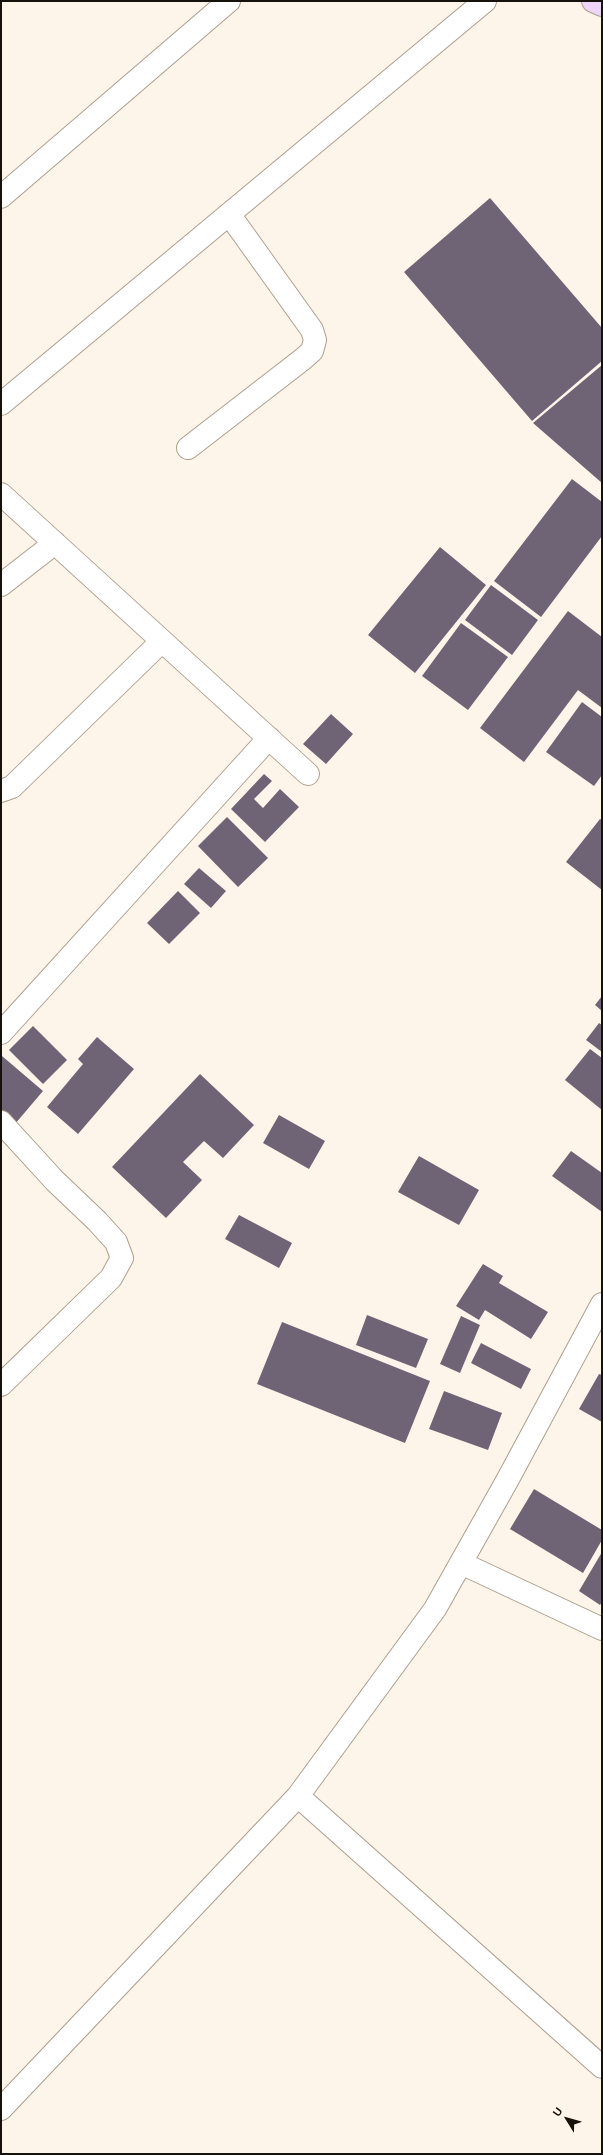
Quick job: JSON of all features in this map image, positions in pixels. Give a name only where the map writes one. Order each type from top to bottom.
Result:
[{"type":"street","points":[[1,197],[229,1]]},
{"type":"street","points":[[1,404],[485,1]]},
{"type":"street","points":[[593,1],[602,6]]},
{"type":"street","points":[[188,448],[303,359],[312,350],[315,340],[312,330],[229,214]]},
{"type":"street","points":[[1,494],[308,774]]},
{"type":"street","points":[[1,585],[55,543]]},
{"type":"street","points":[[1,808],[7,789],[162,640]]},
{"type":"street","points":[[1,1033],[269,738]]},
{"type":"street","points":[[1,1122],[55,1181],[97,1221],[116,1242],[122,1258],[111,1278],[1,1385]]},
{"type":"street","points":[[1,2109],[32,2074],[188,1914],[298,1796],[435,1609],[602,1304]]},
{"type":"street","points":[[461,1563],[602,1629]]},
{"type":"street","points":[[298,1796],[602,2067]]},
{"type":"building","points":[[490,198],[602,328],[602,361],[532,421],[404,272]]},
{"type":"building","points":[[602,365],[602,483],[533,423]]},
{"type":"building","points":[[572,479],[602,502],[602,536],[541,617],[494,581]]},
{"type":"building","points":[[440,547],[486,585],[415,673],[368,635]]},
{"type":"building","points":[[491,585],[538,620],[512,655],[465,620]]},
{"type":"building","points":[[568,611],[602,637],[602,708],[578,690],[524,762],[480,728]]},
{"type":"building","points":[[461,623],[508,657],[468,710],[422,676]]},
{"type":"building","points":[[582,702],[602,717],[602,775],[594,786],[546,752]]},
{"type":"building","points":[[331,714],[353,734],[326,764],[303,744]]},
{"type":"building","points":[[264,774],[272,781],[254,799],[263,808],[280,789],[299,807],[265,842],[231,809]]},
{"type":"building","points":[[227,817],[268,858],[238,887],[198,846]]},
{"type":"building","points":[[600,819],[602,820],[602,890],[566,862]]},
{"type":"building","points":[[199,868],[226,891],[211,908],[184,884]]},
{"type":"building","points":[[178,891],[200,913],[169,944],[147,923]]},
{"type":"building","points":[[602,996],[602,1011],[595,1005]]},
{"type":"building","points":[[599,1023],[602,1025],[602,1052],[586,1040]]},
{"type":"building","points":[[33,1026],[67,1060],[43,1084],[9,1050]]},
{"type":"building","points":[[97,1037],[134,1069],[78,1134],[47,1107],[83,1064],[78,1059]]},
{"type":"building","points":[[590,1049],[602,1058],[602,1110],[565,1080]]},
{"type":"building","points":[[2,1056],[43,1091],[15,1124],[1,1112]]},
{"type":"building","points":[[200,1074],[254,1125],[223,1158],[204,1141],[183,1162],[202,1180],[166,1218],[112,1167]]},
{"type":"building","points":[[279,1115],[325,1141],[309,1169],[263,1143]]},
{"type":"building","points":[[571,1151],[602,1173],[602,1212],[552,1176]]},
{"type":"building","points":[[419,1156],[479,1190],[459,1225],[398,1192]]},
{"type":"building","points":[[239,1215],[292,1243],[279,1268],[225,1239]]},
{"type":"building","points":[[483,1264],[503,1276],[499,1283],[548,1312],[531,1339],[485,1310],[479,1320],[456,1306]]},
{"type":"building","points":[[367,1315],[428,1339],[416,1368],[356,1345]]},
{"type":"building","points":[[461,1316],[480,1325],[460,1373],[440,1364]]},
{"type":"building","points":[[282,1322],[430,1381],[405,1443],[257,1384]]},
{"type":"building","points":[[481,1343],[531,1369],[521,1389],[471,1363]]},
{"type":"building","points":[[599,1374],[602,1375],[602,1422],[579,1409]]},
{"type":"building","points":[[444,1391],[502,1413],[488,1450],[429,1429]]},
{"type":"building","points":[[534,1489],[602,1530],[602,1540],[583,1573],[510,1529]]},
{"type":"building","points":[[602,1552],[602,1602],[600,1605],[579,1591]]}]
